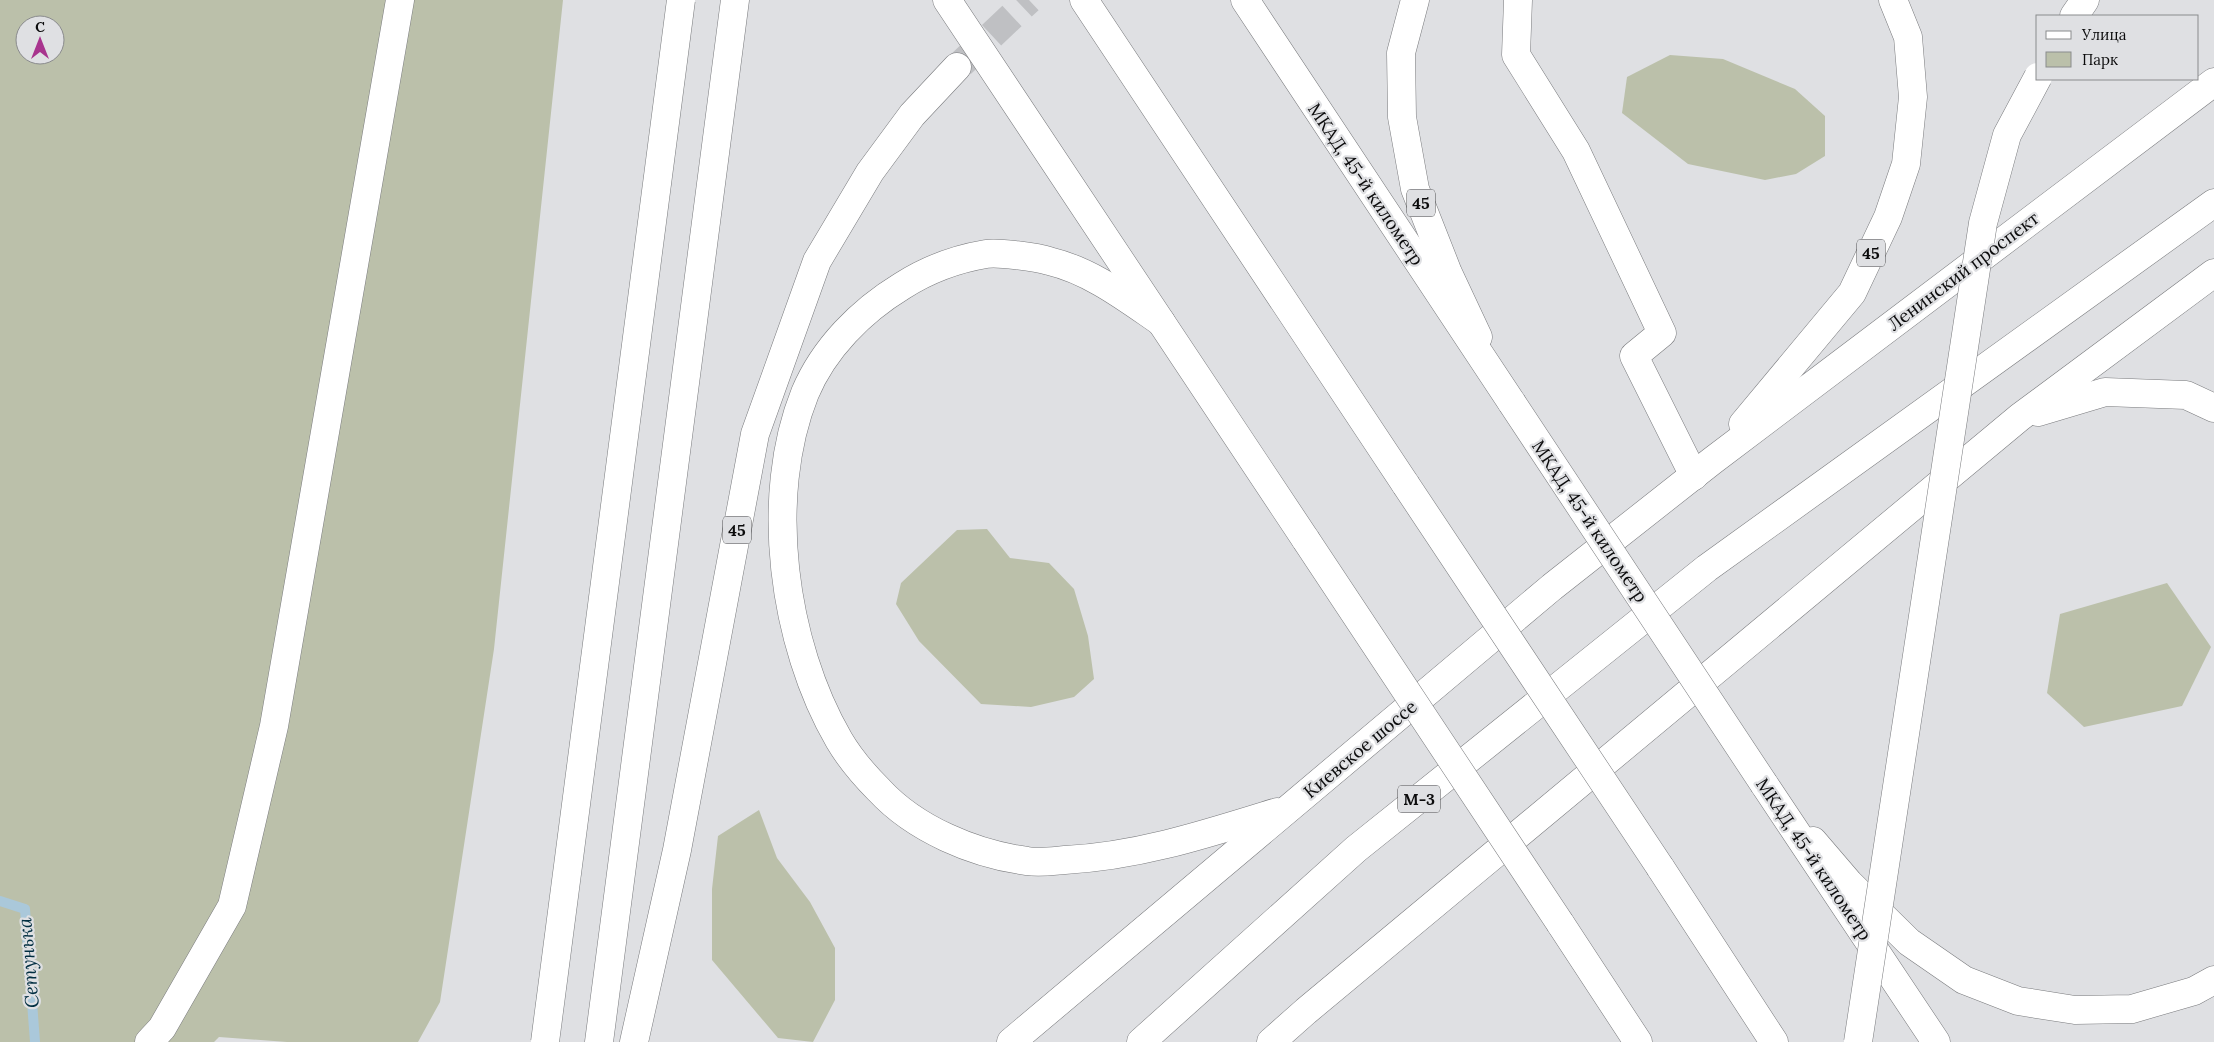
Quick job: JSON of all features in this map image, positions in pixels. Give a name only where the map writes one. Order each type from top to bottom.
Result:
[{"type":"main road","points":[[150,1042],[162,1028],[232,906],[274,726],[400,0]]},
{"type":"main road","points":[[545,1042],[681,0]]},
{"type":"main road","points":[[599,1042],[735,0]]},
{"type":"main road","points":[[948,0],[1638,1042]]},
{"type":"main road","points":[[1084,0],[1660,867],[1774,1042]]},
{"type":"main road","name":"МКАД, 45-й километр","points":[[1244,0],[1936,1042]]},
{"type":"main road","name":"45","points":[[1415,0],[1401,53],[1402,117],[1415,189],[1448,273],[1508,398]]},
{"type":"main road","points":[[1518,0],[1516,55],[1576,151],[1662,333],[1634,356],[1703,468]]},
{"type":"main road","name":"45","points":[[1703,468],[1852,293],[1888,217],[1906,164],[1913,97],[1908,37],[1893,0]]},
{"type":"main road","points":[[2075,15],[2085,0]]},
{"type":"main road","name":"45","points":[[634,1042],[677,850],[755,434],[817,261],[875,164],[912,115],[957,67]]},
{"type":"main road","points":[[1858,1042],[1983,224],[2008,135],[2036,80]]},
{"type":"main road","name":"Ленинский проспект","points":[[1703,468],[2214,82]]},
{"type":"main road","name":"М-3","points":[[1141,1042],[1356,849],[1707,568],[2214,203]]},
{"type":"main road","points":[[1161,322],[1101,282],[1049,260],[988,254],[927,271],[877,301],[833,345],[806,391],[790,440],[783,506],[786,576],[798,638],[816,693],[840,742],[880,792],[924,826],[973,849],[1029,862],[1102,858],[1177,843],[1290,808]]},
{"type":"main road","points":[[1272,1042],[1306,1010],[2020,417],[2214,273]]},
{"type":"main road","points":[[2020,417],[2105,392],[2186,396],[2214,408]]},
{"type":"main road","name":"Киевское шоссе","points":[[1011,1042],[1552,587],[1703,468]]},
{"type":"main road","points":[[1766,787],[1849,883],[1909,942],[1964,980],[2018,1001],[2076,1010],[2132,1009],[2194,991],[2214,980]]},
{"type":"main road","points":[[1288,1042],[1306,1010]]},
{"type":"green space","points":[[0,0],[563,0],[494,649],[440,1002],[418,1042],[287,1042],[219,1037],[214,1042],[0,1042]]},
{"type":"green space","points":[[1670,55],[1723,59],[1795,89],[1825,116],[1825,156],[1796,174],[1765,180],[1688,164],[1622,113],[1627,77]]},
{"type":"green space","points":[[987,529],[1010,558],[1049,563],[1074,589],[1088,636],[1094,679],[1074,697],[1031,707],[981,704],[919,641],[896,604],[901,583],[957,530]]},
{"type":"green space","points":[[2167,583],[2211,647],[2182,706],[2084,727],[2047,693],[2060,614]]},
{"type":"green space","points":[[759,810],[777,858],[810,902],[835,948],[835,1000],[813,1042],[778,1038],[712,960],[712,889],[718,836]]},
{"type":"waterway","name":"Сетунька","points":[[0,901],[25,909],[35,1042]]},
{"type":"tunnel","points":[[961,64],[1029,0]]}]
